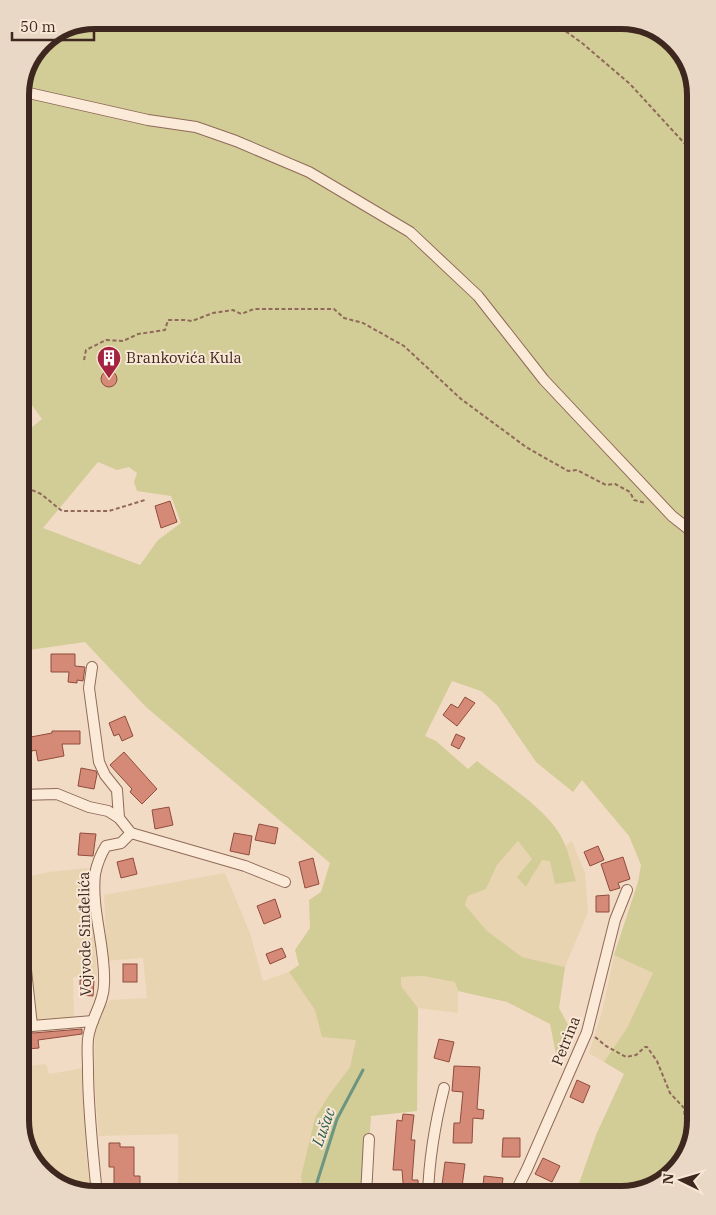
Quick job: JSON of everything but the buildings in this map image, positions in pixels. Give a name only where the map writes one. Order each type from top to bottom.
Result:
[{"type":"street","points":[[29,92],[148,120],[196,127],[236,141],[309,172],[410,232],[478,296],[551,386],[677,521],[687,528]]},
{"type":"street","points":[[92,667],[89,688],[99,762],[105,775],[117,790],[119,818]]},
{"type":"street","points":[[29,795],[57,794],[81,805],[108,811],[119,818],[131,833],[245,866],[284,882]]},
{"type":"street","name":"Vojvode Sinđelića","points":[[96,1186],[88,1084],[88,1038],[93,1021],[102,1002],[104,985],[103,953],[96,905],[95,874],[106,846],[121,843],[131,833]]},
{"type":"street","name":"Petrina","points":[[519,1186],[528,1169],[586,1032],[615,920],[627,890]]},
{"type":"street","points":[[29,998],[32,1026],[93,1021]]},
{"type":"street","points":[[428,1186],[434,1130],[444,1088]]},
{"type":"street","points":[[366,1186],[369,1139]]},
{"type":"path","points":[[563,29],[630,84],[687,146]]},
{"type":"path","points":[[84,360],[86,350],[106,340],[123,341],[138,334],[164,330],[168,320],[192,321],[213,313],[233,310],[241,314],[254,310],[334,309],[344,318],[363,323],[404,346],[461,399],[526,447],[568,471],[577,470],[606,485],[615,484],[630,492],[634,500],[649,504]]},
{"type":"path","points":[[29,489],[41,494],[62,511],[109,511],[145,500]]},
{"type":"path","points":[[586,1032],[626,1057],[636,1055],[645,1047],[648,1047],[657,1061],[670,1093],[684,1108],[685,1120],[687,1122]]},
{"type":"shaded area","points":[[95,29],[626,29],[643,32],[665,45],[680,65],[687,86],[687,526],[678,519],[509,334],[411,231],[237,140],[29,91],[31,78],[42,55],[51,45],[69,34]]},
{"type":"shaded area","points":[[29,94],[196,128],[308,173],[409,233],[476,297],[506,336],[687,527],[687,1129],[682,1146],[677,1155],[656,1155],[656,1176],[643,1183],[634,1185],[578,1186],[596,1135],[624,1074],[604,1062],[627,1028],[653,973],[614,955],[638,882],[641,865],[629,836],[582,780],[573,792],[536,762],[497,705],[481,691],[452,681],[425,736],[436,741],[468,769],[477,761],[543,813],[562,838],[576,881],[555,884],[550,861],[542,860],[526,887],[517,877],[532,859],[518,841],[497,865],[486,889],[468,896],[465,905],[487,931],[522,957],[565,967],[559,1008],[573,1034],[563,1058],[556,1054],[550,1024],[507,1002],[458,991],[455,982],[423,976],[401,977],[401,986],[418,1008],[417,1111],[371,1116],[367,1186],[302,1186],[301,1177],[315,1118],[350,1067],[356,1040],[322,1037],[315,1010],[289,972],[299,965],[295,950],[310,928],[309,900],[321,892],[330,863],[146,707],[85,642],[29,650],[29,430],[42,419],[29,401]],"holes":[[[98,462],[117,470],[129,467],[137,473],[134,482],[137,491],[171,496],[181,523],[158,540],[140,565],[43,528]]]},
{"type":"shaded area","points":[[518,841],[532,859],[526,887],[541,860],[550,860],[576,881],[565,846],[572,841],[585,873],[588,912],[565,967],[522,957],[487,931],[465,905],[468,896],[486,889],[497,865]]},
{"type":"shaded area","points":[[87,868],[92,870],[91,885],[97,976],[73,977],[74,1021],[29,1024],[29,876]]},
{"type":"shaded area","points":[[225,873],[250,933],[263,981],[289,972],[315,1010],[356,1040],[350,1067],[329,1095],[301,1177],[302,1186],[178,1186],[178,1134],[99,1136],[94,1075],[97,1019],[110,1000],[147,998],[143,958],[107,961],[104,895]]},
{"type":"shaded area","points":[[614,955],[653,973],[627,1028],[604,1062],[589,1053],[603,1008]]},
{"type":"shaded area","points":[[423,976],[455,982],[458,991],[458,1013],[418,1008],[401,986],[400,977]]},
{"type":"shaded area","points":[[46,1064],[49,1074],[83,1068],[86,1152],[90,1186],[73,1183],[58,1175],[45,1164],[36,1150],[29,1129],[29,1066]]},
{"type":"waterway","name":"Lušac","points":[[316,1186],[337,1119],[363,1070]]},
{"type":"place","name":"Brankovića Kula","points":[[109,379]]}]
